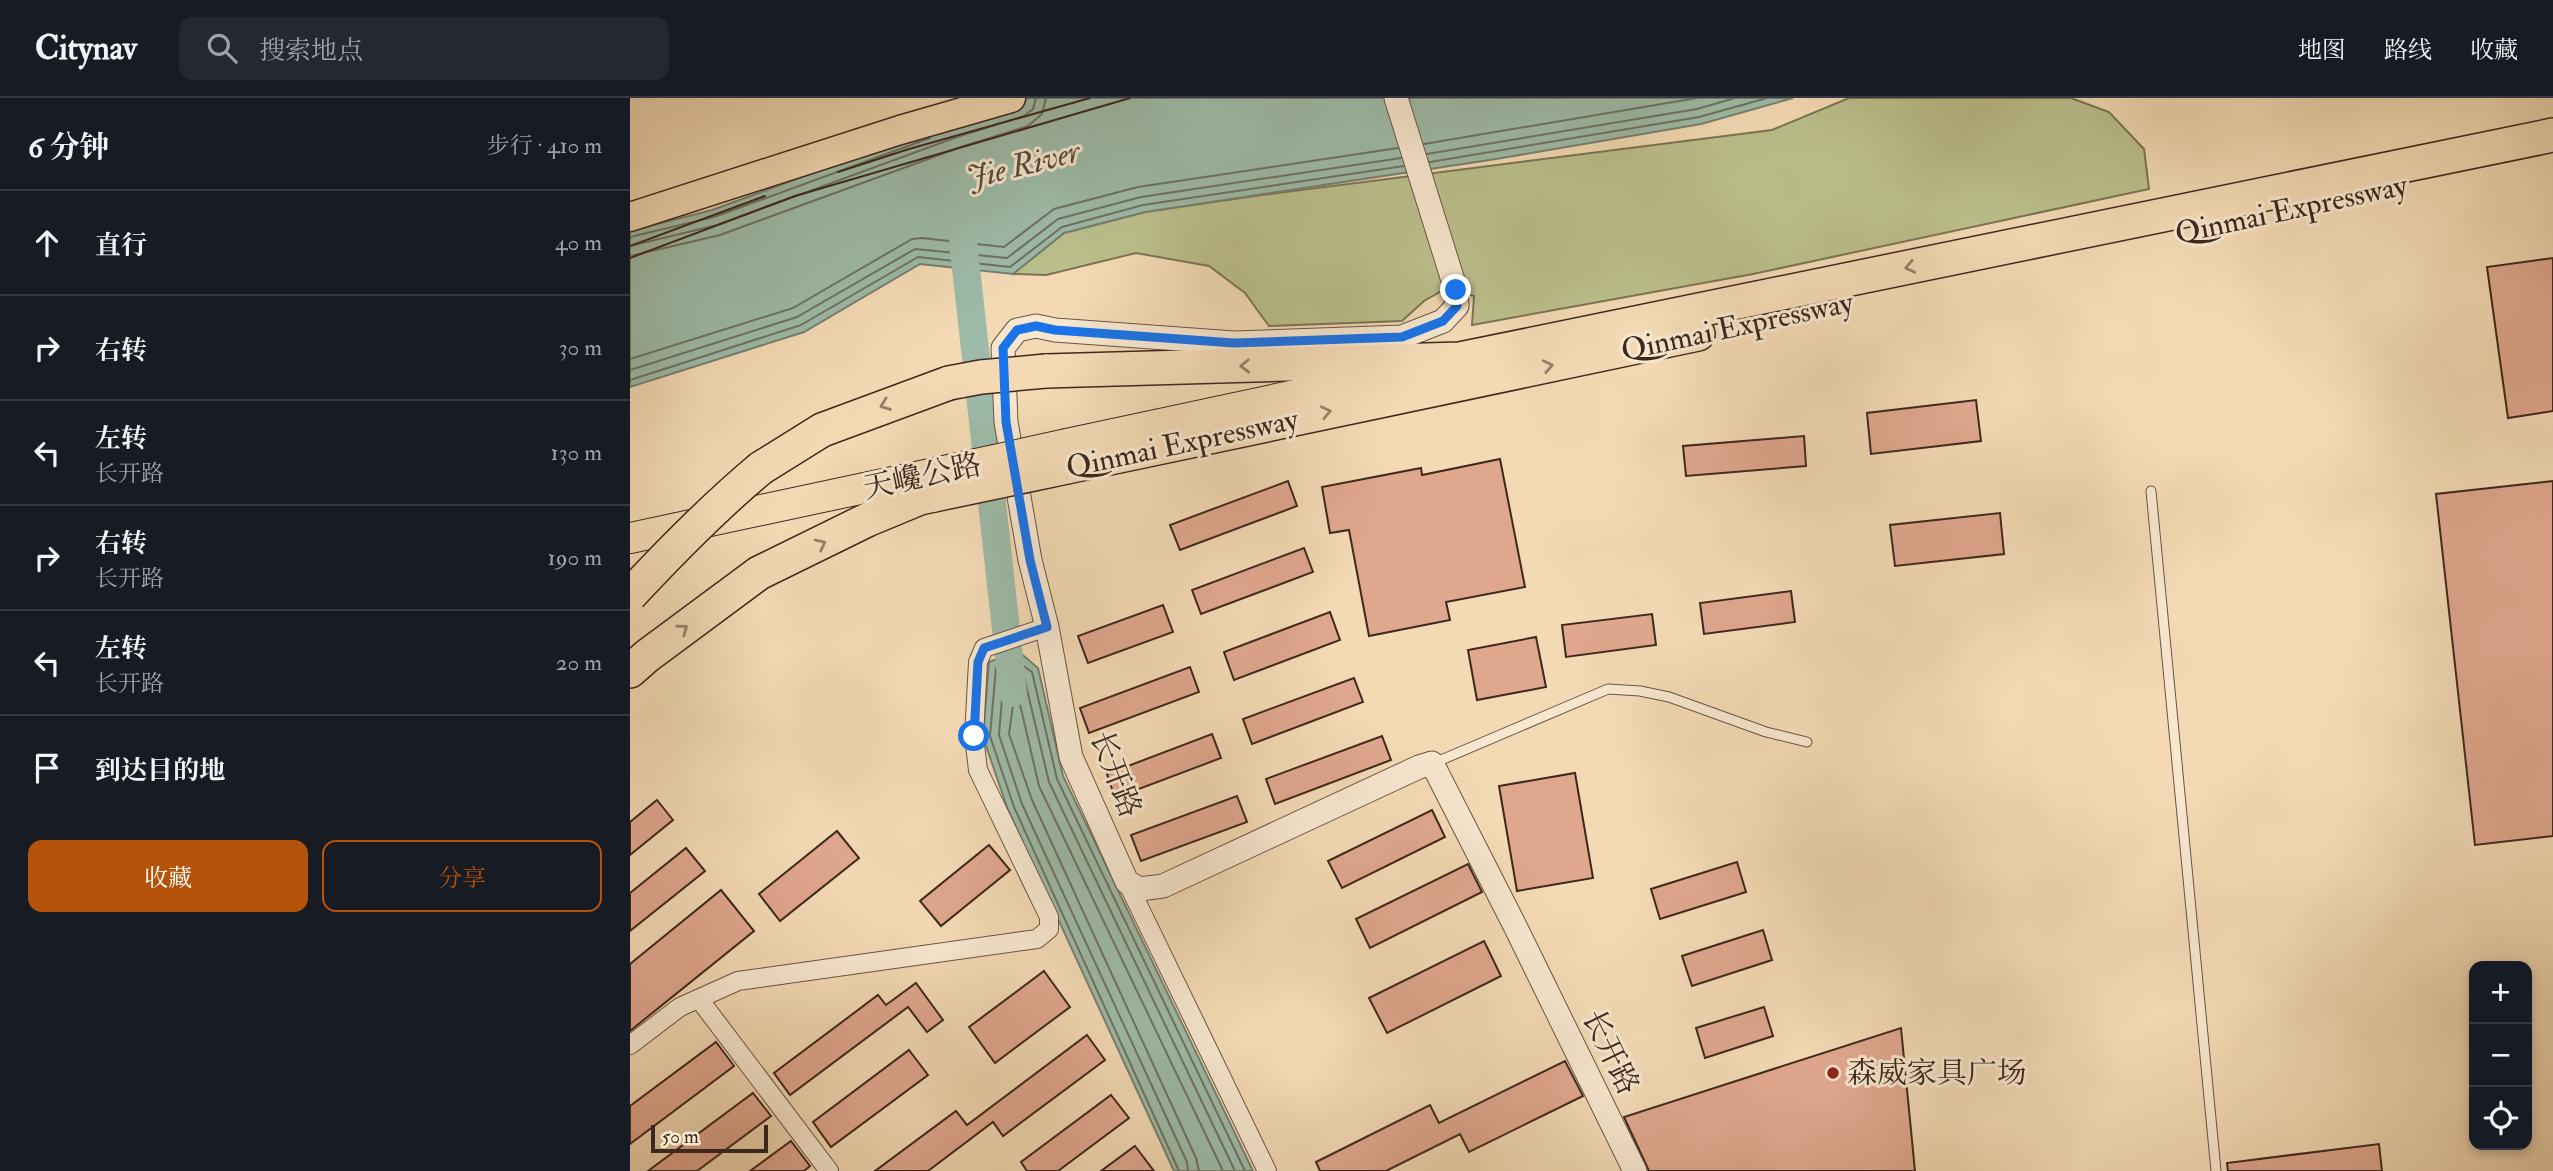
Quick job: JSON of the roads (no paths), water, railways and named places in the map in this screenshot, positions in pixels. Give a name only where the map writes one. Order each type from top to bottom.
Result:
[{"type":"highway","name":"Qinmai Expressway","points":[[630,595],[727,495],[761,468],[822,430],[949,383],[1046,371],[1460,359],[2553,135]]},
{"type":"highway","name":"Qinmai Expressway","points":[[630,671],[646,656],[759,573],[867,520],[927,496],[2553,154]]},
{"type":"highway","name":"天巉公路","points":[[630,538],[1460,359]]},
{"type":"highway","name":"天巉公路","points":[[630,550],[720,531],[927,496]]},
{"type":"main road","points":[[630,202],[957,98]]},
{"type":"main road","points":[[630,217],[900,130],[1011,98]]},
{"type":"street","name":"长开路","points":[[1126,882],[1071,757],[1047,627],[1030,560],[1006,422],[1003,348],[1017,330],[1036,326],[1055,330],[1234,343],[1402,337],[1443,321],[1457,306],[1456,290],[1396,98]]},
{"type":"street","points":[[630,1045],[680,1007],[738,981],[1037,939],[1049,929],[1049,917],[978,770],[974,736],[978,662],[984,648],[1047,627]]},
{"type":"street","name":"长开路","points":[[1432,763],[1635,1171]]},
{"type":"street","points":[[1126,882],[1140,889],[1163,886],[1432,763]]},
{"type":"street","points":[[1126,882],[1267,1171]]},
{"type":"street","points":[[699,999],[829,1171]]},
{"type":"lane","points":[[2151,491],[2216,1171]]},
{"type":"lane","points":[[1432,763],[1608,689],[1640,691],[1669,697],[1766,732],[1807,743]]},
{"type":"water","name":"Jie River","points":[[1030,98],[1793,98],[1701,124],[1496,159],[1145,212],[1064,233],[1013,274],[920,264],[804,332],[630,387],[630,231],[712,210],[952,122]]},
{"type":"water","points":[[1018,651],[1038,668],[1063,776],[1253,1171],[1174,1171],[1008,810],[983,737],[989,662]]},
{"type":"waterway","points":[[962,232],[1013,693]]},
{"type":"tram line","points":[[838,172],[1090,98]]},
{"type":"tram line","points":[[630,258],[795,196],[1130,98]]},
{"type":"tram line","points":[[630,246],[765,196]]},
{"type":"place","name":"森威家具广场","points":[[1833,1073]]}]
